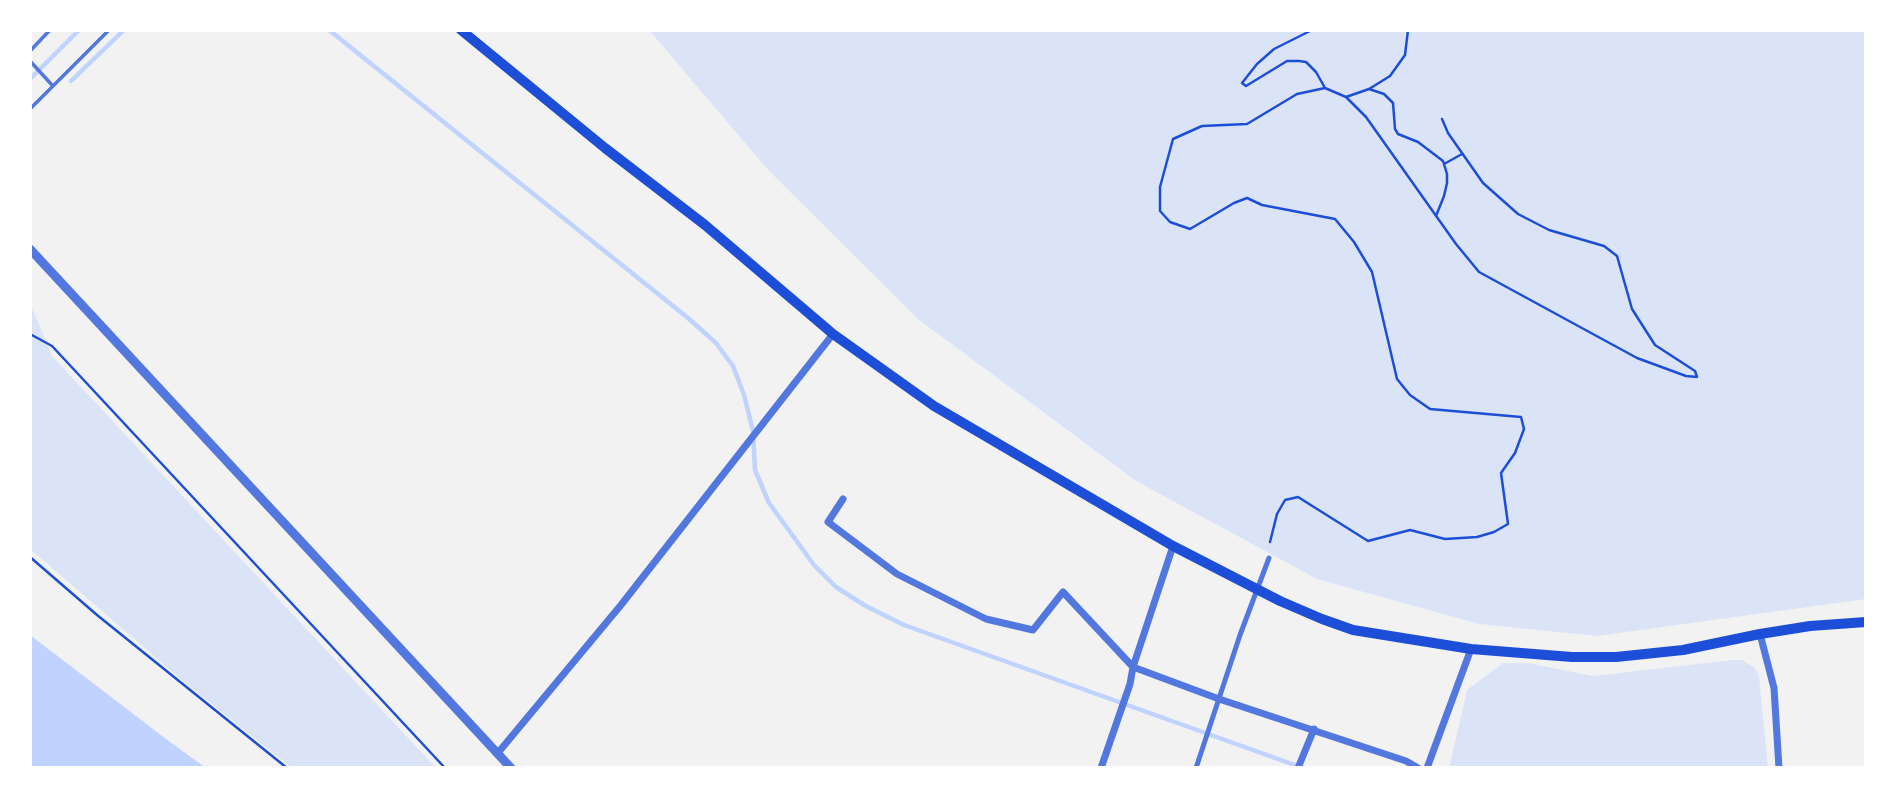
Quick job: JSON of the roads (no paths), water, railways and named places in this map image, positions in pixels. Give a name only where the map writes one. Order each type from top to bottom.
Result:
[{"type":"main road","points":[[461,30],[605,148],[705,225],[832,334],[934,406],[1173,546],[1280,601],[1322,619],[1353,630],[1471,649],[1572,657],[1616,657],[1683,650],[1810,626],[1866,622]]},
{"type":"street","points":[[30,249],[511,768]]},
{"type":"street","points":[[497,754],[621,606],[832,334]]},
{"type":"street","points":[[843,499],[828,522],[897,574],[986,619],[1033,631],[1063,592],[1133,667],[1219,699],[1406,761],[1418,768]]},
{"type":"street","points":[[1101,768],[1173,546]]},
{"type":"street","points":[[1196,768],[1240,635],[1269,558]]},
{"type":"street","points":[[1760,634],[1774,688],[1779,768]]},
{"type":"street","points":[[1427,768],[1471,649]]},
{"type":"street","points":[[1298,768],[1314,729]]},
{"type":"lane","points":[[30,51],[50,30]]},
{"type":"lane","points":[[30,108],[51,83],[109,30]]},
{"type":"lane","points":[[30,61],[51,83]]},
{"type":"water","points":[[30,635],[170,742],[206,768],[30,768]]},
{"type":"waterway","points":[[30,79],[79,30]]},
{"type":"waterway","points":[[71,81],[124,30]]},
{"type":"waterway","points":[[329,30],[716,343],[733,366],[744,395],[753,431],[755,470],[769,503],[814,565],[836,587],[904,625],[1303,768]]}]
